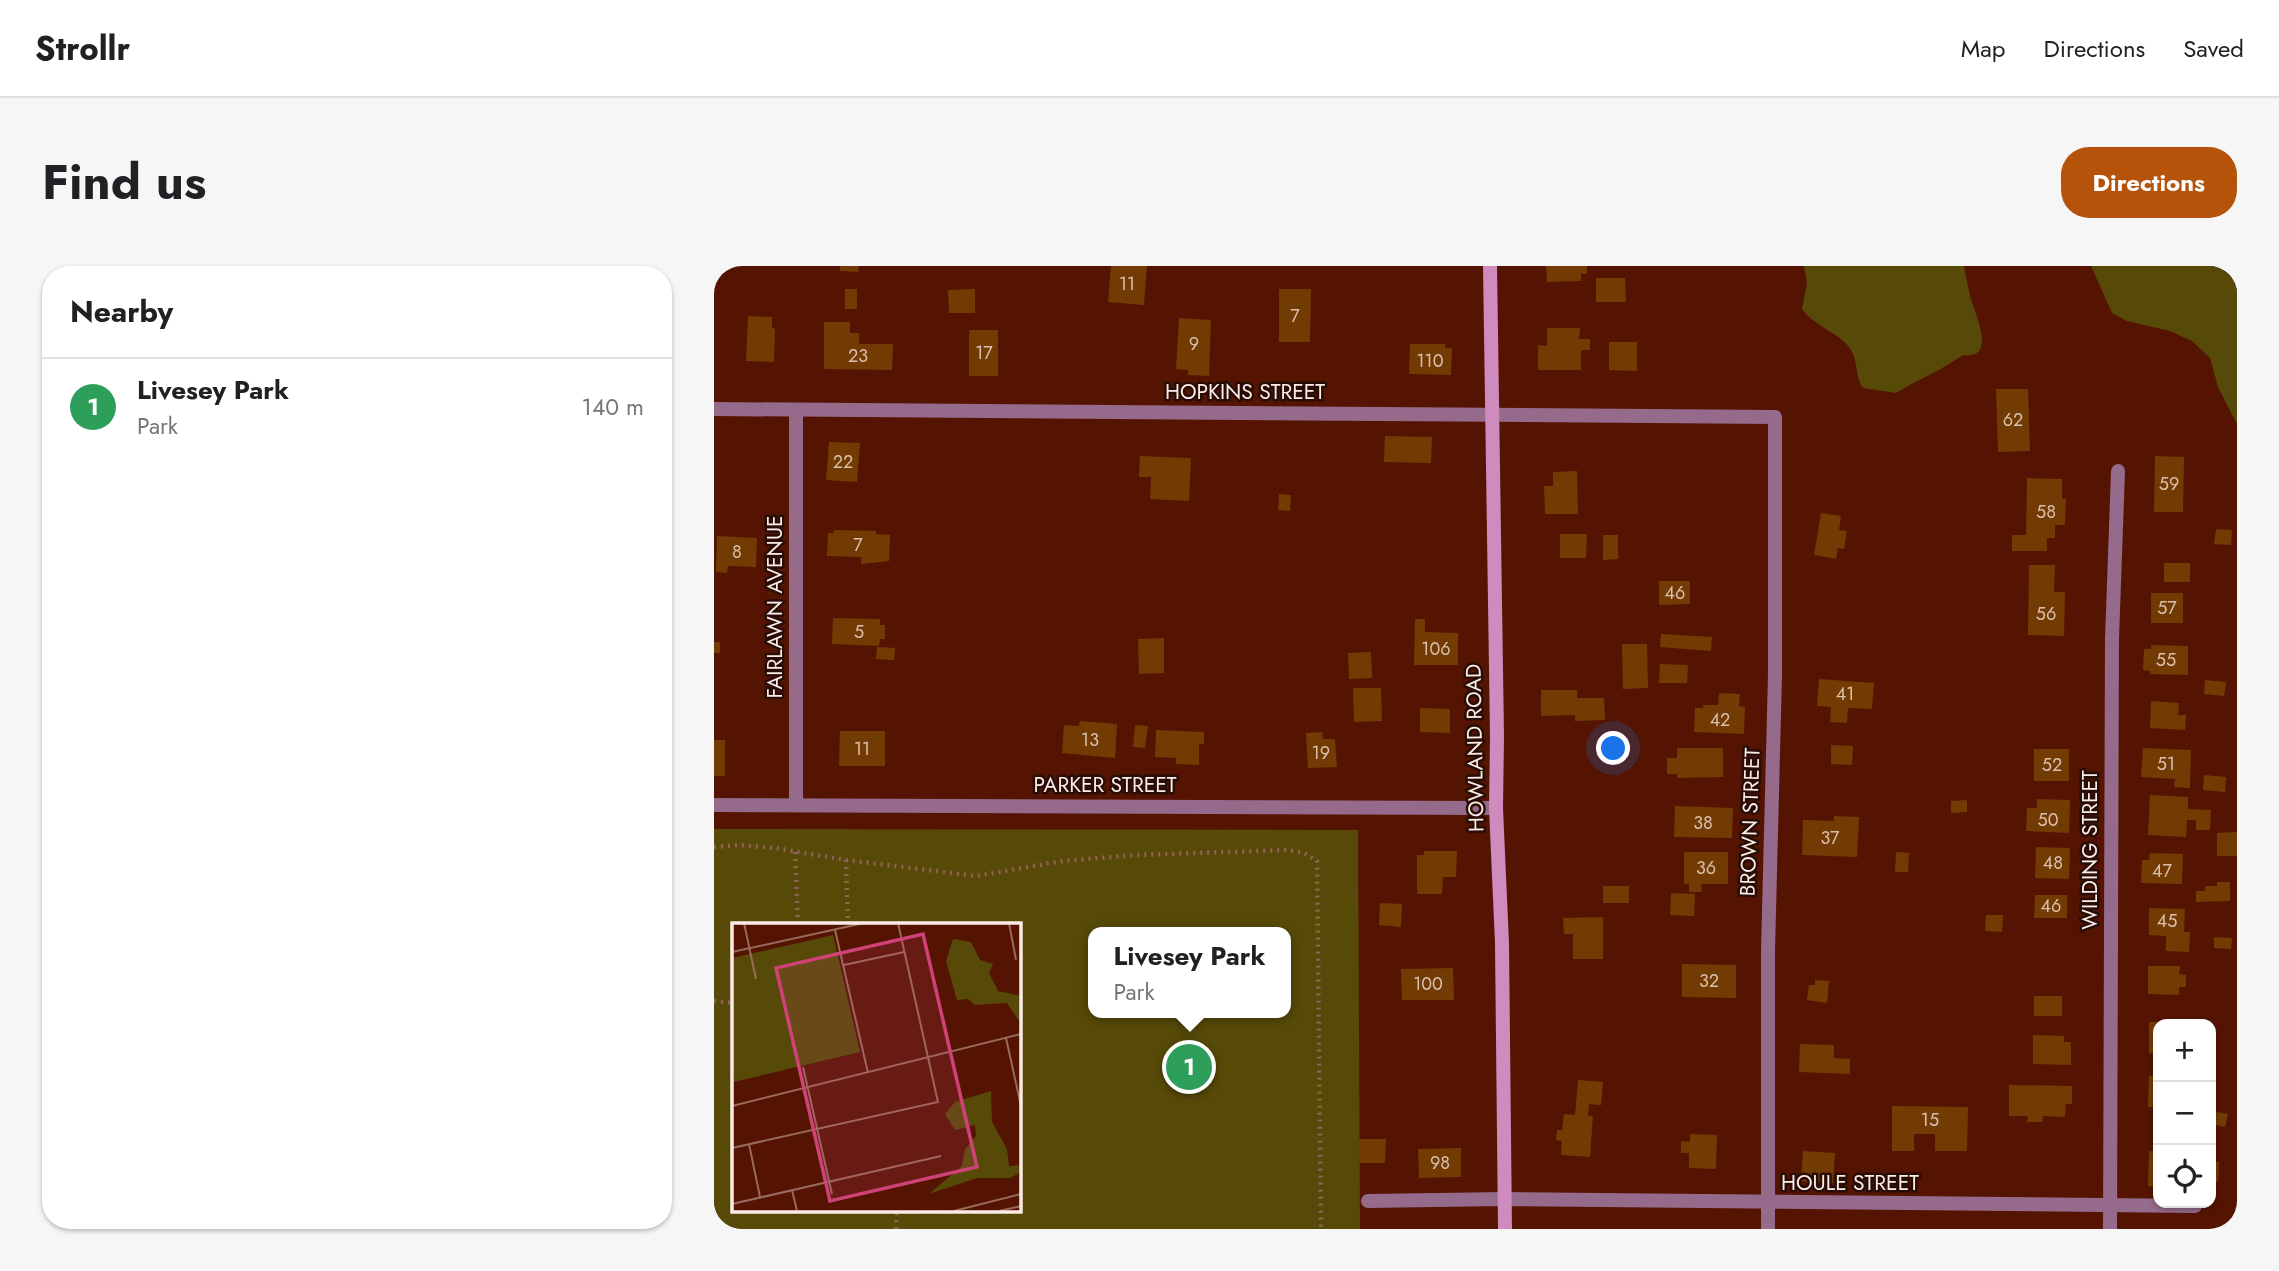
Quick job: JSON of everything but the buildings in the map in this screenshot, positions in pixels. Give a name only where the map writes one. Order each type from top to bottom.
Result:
[{"type":"main road","name":"HOWLAND ROAD","points":[[1490,266],[1496,808],[1502,943],[1504,1229]]},
{"type":"street","name":"HOPKINS STREET","points":[[714,409],[1775,417]]},
{"type":"street","name":"FAIRLAWN AVENUE","points":[[796,410],[796,805]]},
{"type":"street","name":"BROWN STREET","points":[[1768,1229],[1768,951],[1775,674],[1775,417]]},
{"type":"street","name":"WILDING STREET","points":[[2110,1229],[2112,639],[2118,471]]},
{"type":"street","name":"PARKER STREET","points":[[714,805],[1496,808]]},
{"type":"street","name":"HOULE STREET","points":[[1368,1201],[1504,1199],[2153,1206]]},
{"type":"path","points":[[714,847],[738,845],[976,876],[1063,861],[1135,855],[1288,850],[1304,853],[1317,861],[1321,1229]]},
{"type":"path","points":[[795,852],[798,923]]},
{"type":"path","points":[[846,860],[848,923]]},
{"type":"path","points":[[714,1001],[732,1003]]},
{"type":"shaded area","points":[[1804,266],[1964,266],[1982,334],[1980,350],[1974,355],[1963,355],[1896,393],[1863,388],[1849,347],[1802,309],[1807,283]]},
{"type":"shaded area","points":[[2091,266],[2237,266],[2237,424],[2218,387],[2210,358],[2192,341],[2170,331],[2127,321],[2112,313]]},
{"type":"shaded area","points":[[714,829],[1358,830],[1360,1229],[714,1229]]},
{"type":"place","name":"Livesey Park","points":[[1189,1067]]}]
